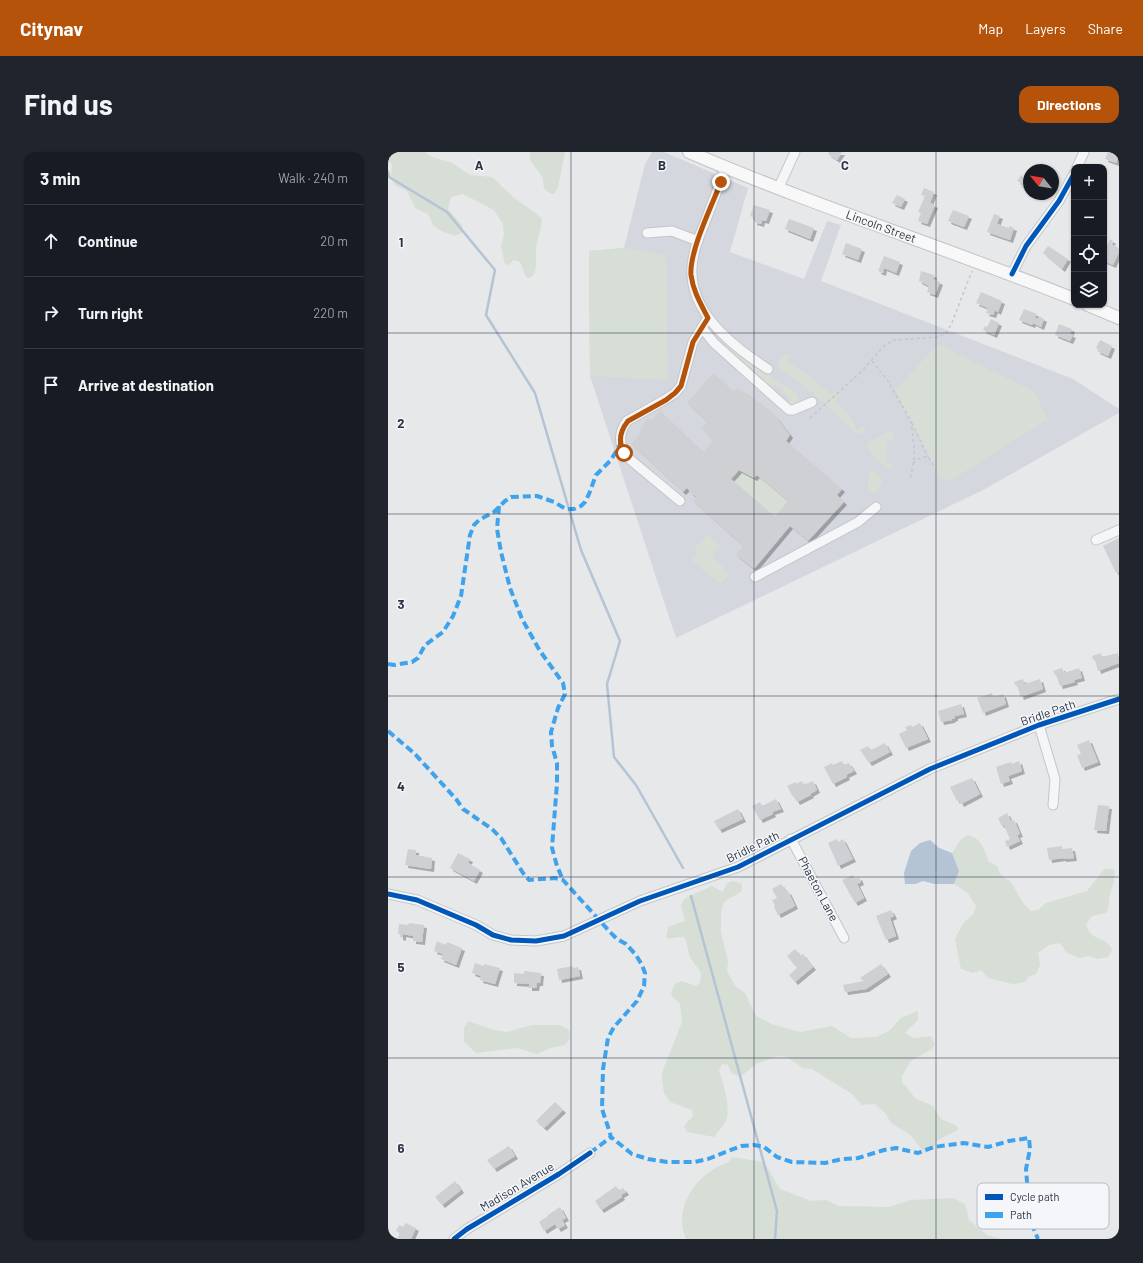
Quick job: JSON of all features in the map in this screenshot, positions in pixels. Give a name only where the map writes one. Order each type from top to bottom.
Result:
[{"type":"main road","name":"Lincoln Street","points":[[688,152],[843,214],[1012,274],[1071,298]]},
{"type":"main road","points":[[1095,308],[1119,318]]},
{"type":"street","points":[[778,188],[795,152]]},
{"type":"street","points":[[1078,164],[1084,152]]},
{"type":"street","points":[[725,168],[693,254],[691,274],[695,293],[708,318],[721,333],[748,356],[768,368]]},
{"type":"street","points":[[1012,274],[1026,246],[1059,201],[1071,179]]},
{"type":"street","points":[[647,233],[672,231],[698,241]]},
{"type":"street","points":[[680,501],[627,457],[621,448],[621,433],[623,427],[628,421],[666,400],[681,386],[693,342],[708,318]]},
{"type":"street","points":[[702,328],[714,343],[789,410],[793,410],[812,402]]},
{"type":"street","points":[[755,577],[858,522],[876,507]]},
{"type":"street","points":[[1096,540],[1119,530]]},
{"type":"street","name":"Bridle Path","points":[[388,894],[417,900],[476,925],[493,935],[511,940],[550,940],[564,936],[640,901],[738,867],[930,769],[1039,725],[1119,699]]},
{"type":"street","points":[[1039,725],[1055,779],[1053,805]]},
{"type":"street","name":"Phaeton Lane","points":[[791,839],[844,938]]},
{"type":"street","name":"Madison Avenue","points":[[454,1239],[467,1229],[559,1174],[590,1153]]},
{"type":"path","points":[[810,418],[872,361],[885,345],[894,340],[939,337],[945,334],[951,325],[967,288],[975,261]]},
{"type":"path","points":[[872,361],[888,381],[911,422],[928,457],[935,467]]},
{"type":"path","points":[[910,480],[914,463],[914,446],[911,422]]},
{"type":"path","points":[[914,463],[922,457],[928,457]]},
{"type":"shaded area","points":[[388,152],[425,152],[432,157],[452,163],[470,175],[492,177],[513,197],[538,215],[542,219],[536,247],[536,265],[533,276],[529,278],[526,277],[520,262],[514,260],[508,265],[505,264],[501,247],[504,234],[503,224],[494,210],[463,194],[451,197],[448,209],[462,225],[463,232],[455,236],[441,231],[433,225],[428,214],[415,208],[407,191],[395,185],[391,177],[392,164],[388,162]]},
{"type":"shaded area","points":[[530,152],[565,152],[558,187],[554,194],[551,194],[544,188],[542,176],[530,160]]},
{"type":"shaded area","points":[[652,152],[664,152],[748,188],[730,252],[804,279],[827,221],[841,225],[821,281],[1073,379],[1119,409],[1119,413],[983,490],[676,638],[590,376],[589,251],[624,248],[645,164]]},
{"type":"shaded area","points":[[624,248],[666,255],[668,380],[590,376],[589,251]]},
{"type":"shaded area","points":[[711,334],[740,357],[796,392],[799,399],[796,405],[793,407],[787,404],[791,399],[775,384],[770,389],[768,388]]},
{"type":"shaded area","points":[[938,344],[1035,392],[1047,420],[950,481],[940,477],[895,390]]},
{"type":"shaded area","points":[[786,354],[790,356],[787,362],[810,376],[831,394],[836,390],[838,391],[825,403],[779,368],[779,361]]},
{"type":"shaded area","points":[[840,392],[841,394],[836,400],[857,429],[862,426],[865,427],[865,431],[863,433],[858,434],[854,432],[826,405]]},
{"type":"shaded area","points":[[891,431],[893,432],[894,438],[887,441],[886,463],[893,464],[893,467],[890,469],[877,461],[867,447],[869,441]]},
{"type":"shaded area","points":[[739,470],[754,478],[757,475],[788,501],[775,517],[731,479]]},
{"type":"shaded area","points":[[870,471],[878,474],[883,482],[875,493],[868,489]]},
{"type":"shaded area","points":[[708,534],[720,546],[712,555],[730,574],[720,584],[692,561],[697,554],[695,548]]},
{"type":"shaded area","points":[[968,835],[979,842],[984,849],[989,862],[997,866],[1000,874],[1011,882],[1023,903],[1031,911],[1038,910],[1046,903],[1087,891],[1104,869],[1114,869],[1114,880],[1106,913],[1092,916],[1086,925],[1093,935],[1107,942],[1112,950],[1108,957],[1098,959],[1088,956],[1080,958],[1067,953],[1060,943],[1049,945],[1038,953],[1040,965],[1036,974],[1028,977],[1025,982],[1013,984],[988,978],[981,970],[973,973],[961,969],[955,939],[964,922],[973,915],[976,906],[968,893],[954,884],[959,871],[952,853],[961,839]]},
{"type":"shaded area","points":[[733,881],[742,884],[742,891],[724,902],[721,912],[721,932],[728,961],[727,971],[735,986],[745,993],[756,1016],[774,1025],[801,1032],[832,1026],[851,1038],[877,1037],[890,1030],[901,1018],[918,1011],[918,1020],[905,1033],[913,1038],[931,1036],[935,1044],[932,1049],[911,1061],[902,1076],[902,1082],[916,1099],[933,1106],[941,1119],[957,1126],[958,1130],[938,1140],[934,1148],[925,1153],[909,1134],[891,1123],[886,1114],[875,1104],[862,1105],[852,1094],[812,1069],[803,1068],[787,1057],[778,1056],[756,1064],[741,1076],[732,1074],[728,1065],[722,1064],[719,1070],[728,1109],[726,1121],[714,1137],[687,1132],[684,1126],[693,1116],[692,1110],[670,1102],[664,1093],[662,1073],[682,1022],[680,1003],[672,996],[671,992],[675,984],[682,981],[696,986],[700,983],[701,973],[690,957],[685,938],[666,938],[668,927],[685,921],[681,906],[684,899],[712,886],[723,892],[727,883]]},
{"type":"shaded area","points":[[468,1021],[494,1030],[507,1032],[532,1025],[560,1025],[569,1030],[570,1038],[565,1045],[550,1048],[537,1054],[517,1048],[476,1053],[464,1042],[464,1028]]},
{"type":"shaded area","points":[[732,1157],[764,1162],[780,1189],[811,1201],[826,1200],[839,1206],[889,1207],[911,1200],[953,1198],[965,1204],[969,1220],[977,1227],[977,1229],[980,1229],[987,1235],[1001,1239],[686,1239],[682,1214],[685,1203],[691,1192],[698,1182],[707,1174],[729,1162]]},
{"type":"water","points":[[930,840],[939,848],[952,853],[959,871],[954,884],[934,884],[923,881],[915,884],[905,884],[904,873],[911,851],[920,843]]},
{"type":"building","points":[[829,152],[842,152],[837,160],[828,154]]},
{"type":"building","points":[[1108,152],[1119,152],[1119,157],[1116,163],[1105,159]]},
{"type":"building","points":[[1021,175],[1023,177],[1023,184],[1017,181]]},
{"type":"building","points":[[924,188],[934,192],[930,203],[935,205],[927,224],[918,221],[921,213],[918,212],[925,196],[921,195]]},
{"type":"building","points":[[897,195],[905,199],[901,207],[892,203]]},
{"type":"building","points":[[754,205],[770,210],[766,221],[762,220],[761,224],[754,222],[755,218],[750,216]]},
{"type":"building","points":[[953,210],[969,216],[964,227],[948,221]]},
{"type":"building","points":[[994,214],[1000,216],[997,224],[1014,228],[1010,240],[987,232]]},
{"type":"building","points":[[789,219],[814,228],[810,239],[785,229]]},
{"type":"building","points":[[1110,239],[1113,241],[1111,244],[1119,248],[1119,252],[1113,265],[1107,262],[1108,244]]},
{"type":"building","points":[[846,243],[862,249],[858,260],[842,254]]},
{"type":"building","points":[[1048,246],[1068,259],[1062,269],[1043,253]]},
{"type":"building","points":[[884,256],[900,262],[896,273],[884,268],[883,273],[878,271]]},
{"type":"building","points":[[921,271],[934,275],[933,279],[940,282],[935,295],[927,292],[929,286],[919,281]]},
{"type":"building","points":[[981,292],[1002,301],[998,312],[995,310],[993,315],[986,313],[988,308],[976,303]]},
{"type":"building","points":[[1024,309],[1037,314],[1035,318],[1038,319],[1039,316],[1044,319],[1041,327],[1033,323],[1032,325],[1019,320]]},
{"type":"building","points":[[991,319],[999,323],[994,335],[983,330],[985,326],[987,327]]},
{"type":"building","points":[[1059,324],[1072,329],[1070,334],[1073,335],[1070,341],[1055,335]]},
{"type":"building","points":[[1100,340],[1112,346],[1108,356],[1097,351],[1098,349],[1096,348]]},
{"type":"building","points":[[713,373],[734,392],[737,388],[749,395],[766,407],[777,418],[790,435],[786,441],[842,489],[837,495],[844,502],[808,541],[790,526],[754,569],[736,555],[743,546],[693,501],[697,497],[687,488],[683,492],[631,444],[640,434],[640,430],[648,418],[651,421],[660,411],[703,452],[712,442],[702,428],[707,422],[687,403]],"holes":[[[739,470],[754,478],[757,475],[788,501],[775,517],[731,479]]]},
{"type":"building","points":[[1119,538],[1119,572],[1116,573],[1103,546]]},
{"type":"building","points":[[1101,653],[1102,657],[1118,653],[1119,663],[1098,671],[1095,660],[1093,660],[1092,656]]},
{"type":"building","points":[[1062,668],[1064,673],[1079,668],[1082,678],[1074,680],[1075,682],[1060,686],[1053,671]]},
{"type":"building","points":[[1023,679],[1025,684],[1040,679],[1043,689],[1021,697],[1014,682]]},
{"type":"building","points":[[992,693],[993,697],[1003,694],[1006,704],[983,713],[977,698]]},
{"type":"building","points":[[961,704],[964,714],[955,716],[952,720],[941,722],[938,711]]},
{"type":"building","points":[[920,723],[928,739],[906,748],[899,734],[907,730],[905,727],[911,725],[912,727]]},
{"type":"building","points":[[1089,740],[1098,762],[1082,768],[1077,755],[1081,754],[1077,745]]},
{"type":"building","points":[[885,743],[890,752],[869,763],[860,750],[868,746],[871,750]]},
{"type":"building","points":[[842,761],[844,765],[849,763],[854,771],[846,775],[847,777],[833,784],[824,767],[832,763],[833,765]]},
{"type":"building","points":[[1019,761],[1022,771],[1008,776],[1010,781],[1001,784],[996,767]]},
{"type":"building","points":[[972,778],[980,794],[961,804],[959,800],[957,801],[950,787]]},
{"type":"building","points":[[802,781],[803,784],[806,784],[813,781],[817,790],[810,794],[811,795],[797,802],[787,786]]},
{"type":"building","points":[[776,799],[781,809],[772,812],[773,814],[760,820],[752,806],[760,802],[762,806]]},
{"type":"building","points":[[1098,805],[1109,806],[1106,831],[1094,830]]},
{"type":"building","points":[[738,809],[743,819],[719,830],[714,821]]},
{"type":"building","points":[[1007,813],[1011,821],[1014,820],[1020,834],[1017,835],[1020,841],[1007,847],[1005,841],[1010,839],[1004,825],[1001,825],[998,818]]},
{"type":"building","points":[[837,839],[838,842],[843,839],[853,859],[838,866],[828,843]]},
{"type":"building","points":[[1062,846],[1062,849],[1072,848],[1074,858],[1049,860],[1047,848]]},
{"type":"building","points":[[408,849],[416,850],[416,855],[432,858],[431,869],[405,865]]},
{"type":"building","points":[[458,853],[470,859],[468,863],[480,870],[474,881],[450,868]]},
{"type":"building","points":[[853,875],[855,879],[859,877],[861,882],[857,884],[864,898],[855,903],[842,880]]},
{"type":"building","points":[[781,884],[787,892],[788,891],[795,906],[778,915],[772,900],[777,898],[772,889]]},
{"type":"building","points":[[891,910],[894,916],[890,918],[896,936],[886,940],[876,916]]},
{"type":"building","points":[[409,923],[424,925],[422,942],[413,941],[413,936],[403,934],[403,938],[400,937],[400,934],[398,934],[399,924],[408,925]]},
{"type":"building","points":[[437,941],[446,945],[447,942],[462,948],[456,965],[441,959],[443,954],[434,951]]},
{"type":"building","points":[[795,949],[800,956],[803,954],[813,967],[795,982],[789,975],[797,968],[787,956]]},
{"type":"building","points":[[475,963],[500,968],[495,984],[480,980],[481,976],[472,973]]},
{"type":"building","points":[[881,964],[888,974],[866,989],[845,992],[843,985],[864,981],[860,978]]},
{"type":"building","points":[[573,966],[573,968],[578,967],[580,976],[559,980],[557,969]]},
{"type":"building","points":[[524,971],[541,973],[540,983],[537,983],[536,988],[529,988],[529,984],[514,983],[514,973],[524,974]]},
{"type":"building","points":[[555,1102],[563,1110],[544,1128],[536,1121]]},
{"type":"building","points":[[509,1146],[515,1156],[494,1169],[487,1160]]},
{"type":"building","points":[[455,1181],[461,1190],[442,1205],[435,1197]]},
{"type":"building","points":[[616,1186],[619,1191],[623,1188],[626,1192],[621,1195],[622,1197],[601,1210],[595,1201]]},
{"type":"building","points":[[560,1207],[566,1218],[562,1220],[565,1225],[558,1229],[555,1224],[544,1231],[539,1222]]},
{"type":"building","points":[[406,1223],[416,1228],[411,1239],[397,1239],[400,1233],[396,1231],[399,1225],[403,1227]]},
{"type":"waterway","points":[[388,172],[389,177],[447,212],[495,270],[486,315],[535,393],[581,550],[620,641],[607,684],[614,757],[636,785],[683,868]]},
{"type":"waterway","points":[[691,896],[777,1211],[775,1239]]},
{"type":"marked path","points":[[388,664],[394,665],[412,662],[418,658],[425,645],[443,632],[453,616],[461,596],[470,535],[474,525],[479,520],[494,512],[511,497],[537,496],[554,502],[566,509],[574,509],[581,506],[589,494],[596,475],[611,460],[621,443]]},
{"type":"marked path","points":[[499,506],[497,529],[510,588],[522,619],[540,651],[563,683],[565,694],[558,708],[551,732],[552,746],[557,763],[552,848],[563,880]]},
{"type":"marked path","points":[[388,731],[414,753],[456,799],[463,809],[492,829],[501,838],[529,880],[555,878],[563,880],[609,931],[617,939],[626,944],[636,955],[642,965],[645,973],[644,986],[637,1001],[614,1027],[608,1038],[603,1069],[602,1109],[611,1137],[632,1154],[648,1159],[667,1162],[694,1162],[708,1159],[741,1146],[754,1145],[764,1147],[777,1157],[792,1162],[825,1163],[842,1159],[858,1158],[896,1148],[918,1153],[934,1147],[964,1143],[988,1147],[1009,1141],[1029,1138],[1030,1149],[1026,1169],[1027,1183]]},
{"type":"marked path","points":[[590,1153],[611,1137]]},
{"type":"marked path","points":[[1034,1229],[1038,1239]]},
{"type":"cycle path","points":[[1012,274],[1026,246],[1059,201],[1071,179]]},
{"type":"cycle path","points":[[388,894],[417,900],[476,925],[493,935],[511,940],[536,941],[564,936],[640,901],[738,867],[930,769],[1039,725],[1119,699]]},
{"type":"cycle path","points":[[454,1239],[467,1229],[559,1174],[590,1153]]},
{"type":"route","points":[[624,453],[621,448],[620,440],[623,427],[628,421],[666,400],[681,386],[693,342],[708,318],[695,293],[691,274],[693,254],[721,182]]}]
